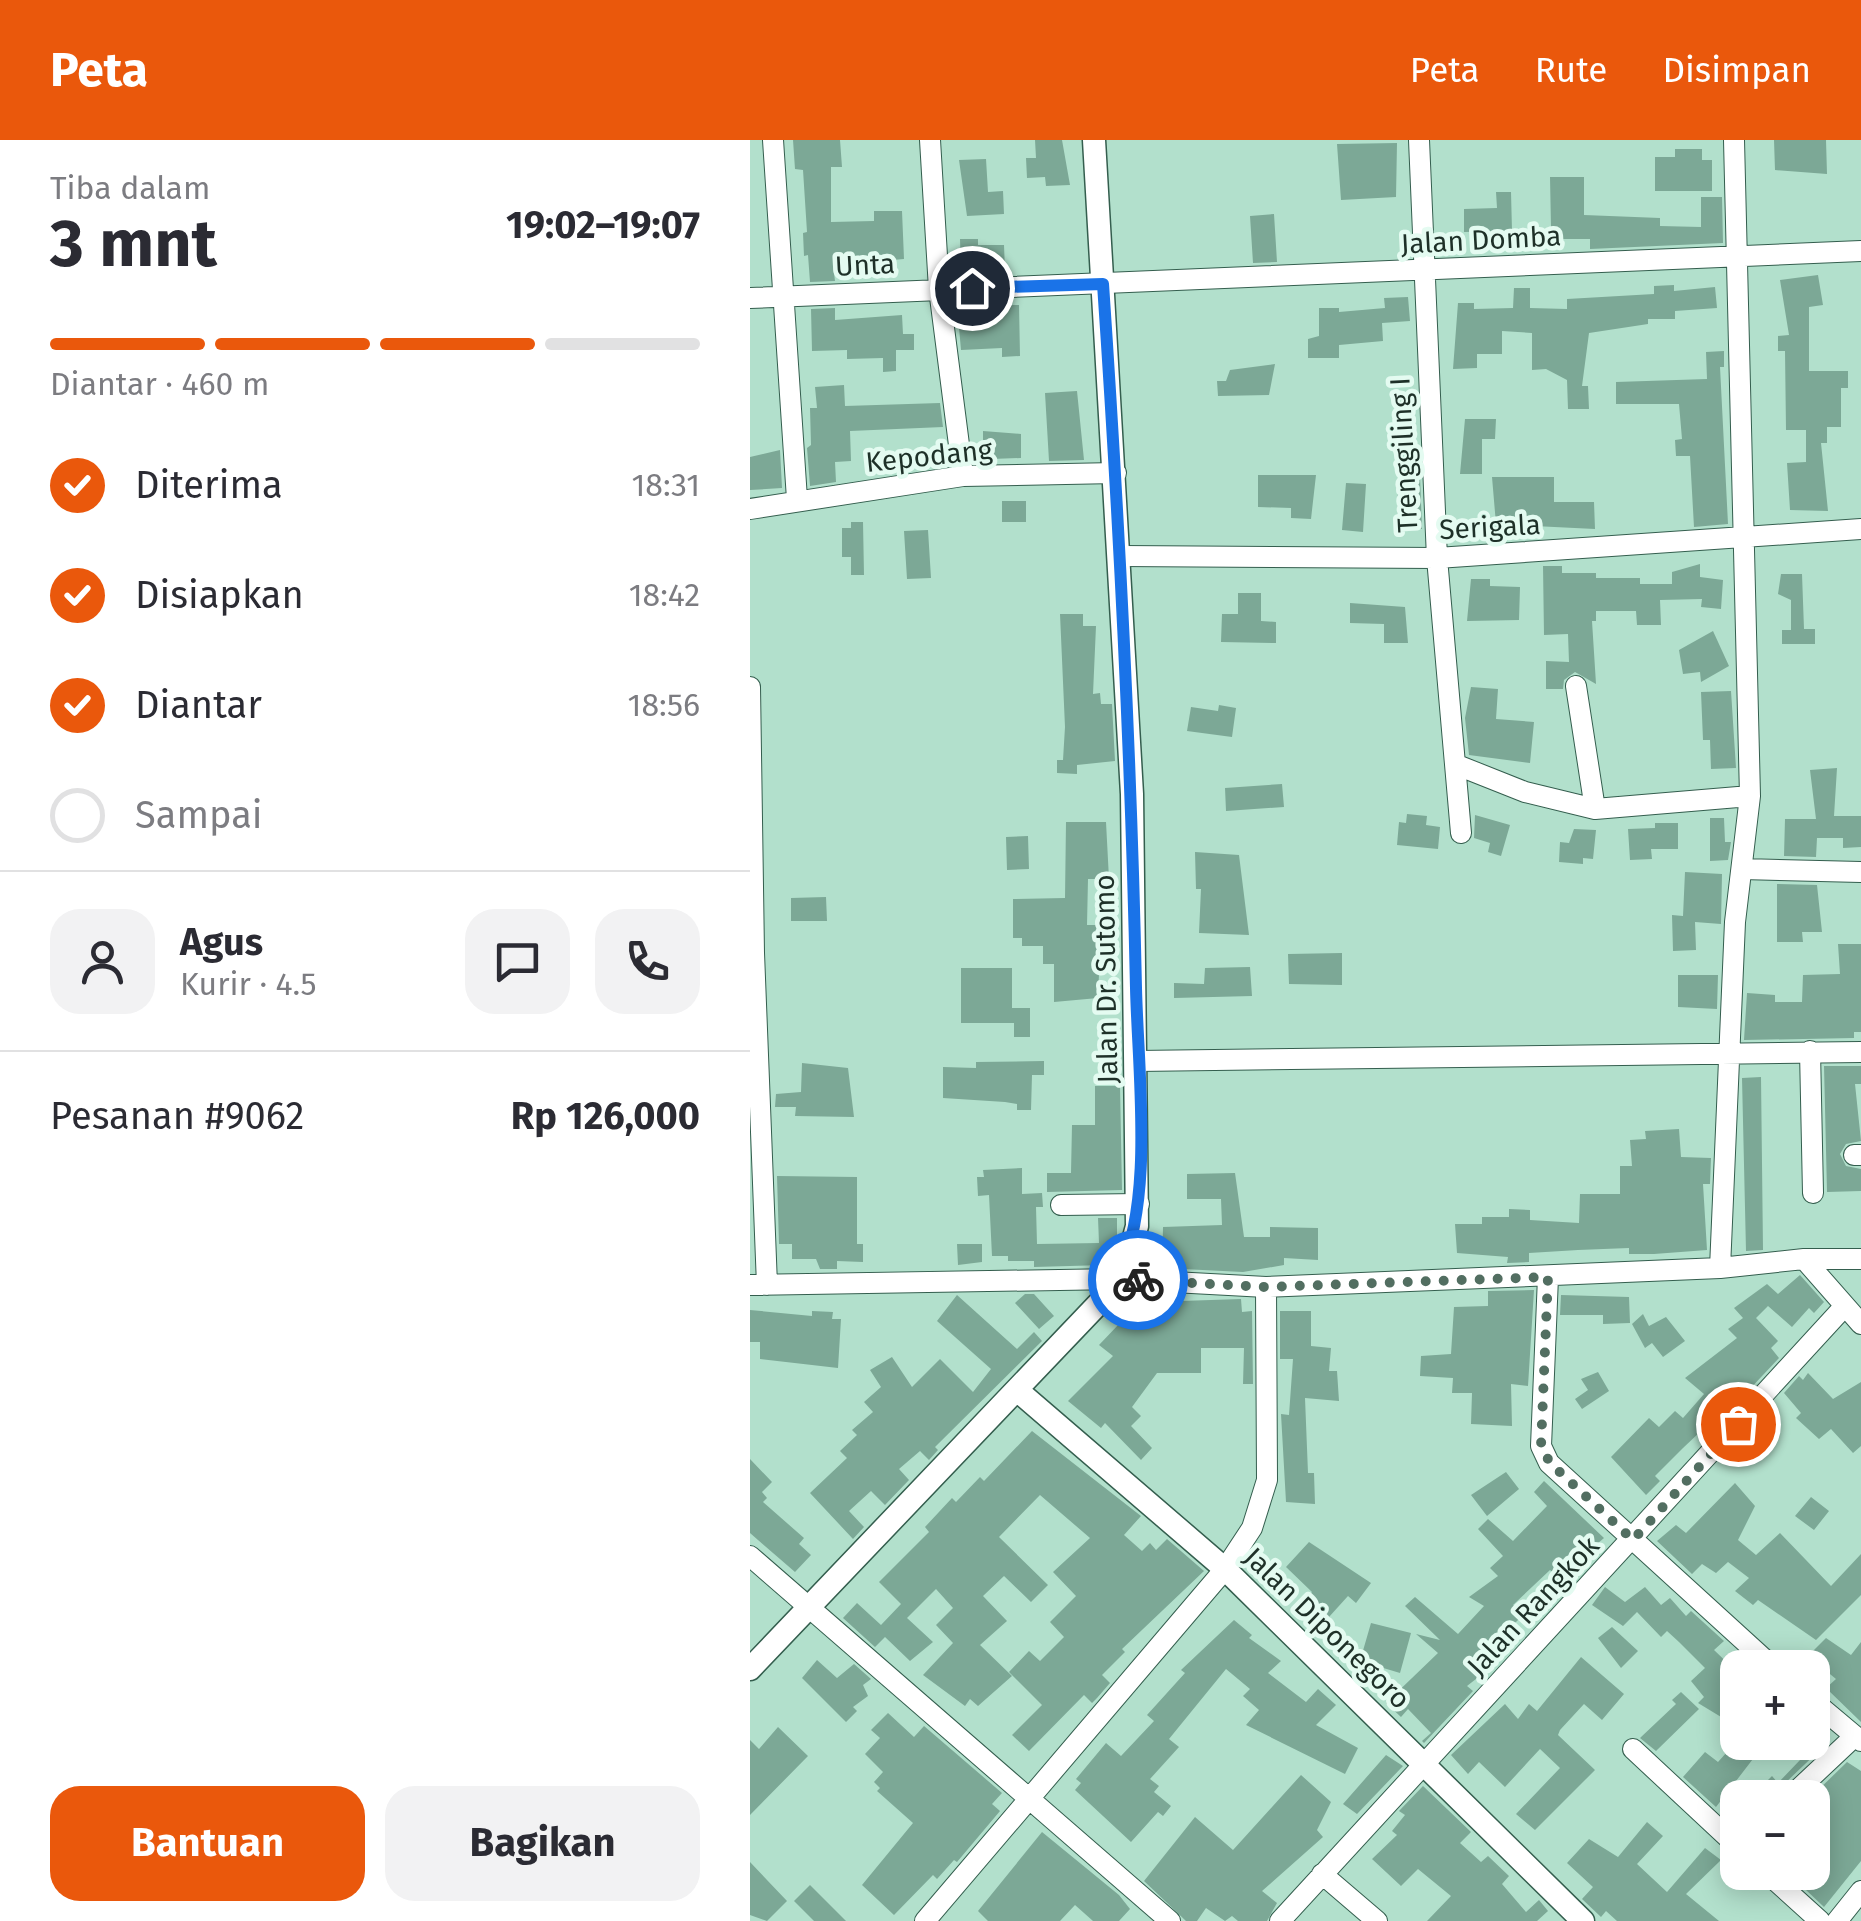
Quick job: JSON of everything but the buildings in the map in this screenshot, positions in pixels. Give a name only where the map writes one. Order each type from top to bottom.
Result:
[{"type":"street","points":[[773,140],[797,499]]},
{"type":"street","points":[[930,140],[940,289],[963,476]]},
{"type":"street","name":"Jalan Dr. Sutomo","points":[[750,1669],[1017,1390],[1117,1279],[1130,1252],[1139,1204],[1132,794],[1094,140]]},
{"type":"street","name":"Trenggiling I","points":[[1418,140],[1437,558],[1461,833]]},
{"type":"street","points":[[1720,1268],[1735,922],[1750,796],[1734,140]]},
{"type":"street","name":"Jalan Domba","points":[[1103,284],[1861,251]]},
{"type":"street","name":"Unta","points":[[750,298],[1103,284]]},
{"type":"street","name":"Kepodang","points":[[750,509],[963,476],[1116,473]]},
{"type":"street","name":"Serigala","points":[[1121,556],[1437,558],[1861,529]]},
{"type":"street","points":[[1576,686],[1595,809]]},
{"type":"street","points":[[750,688],[758,1285],[1117,1279],[1266,1287],[1548,1277],[1720,1268],[1804,1259],[1861,1259]]},
{"type":"street","points":[[1458,765],[1525,792],[1595,809],[1750,796]]},
{"type":"street","points":[[1742,869],[1861,872]]},
{"type":"street","points":[[1138,1062],[1371,1061],[1730,1050],[1861,1052]]},
{"type":"street","points":[[1810,1051],[1813,1193]]},
{"type":"street","points":[[1061,1205],[1139,1204]]},
{"type":"street","points":[[1804,1259],[1861,1324]]},
{"type":"street","points":[[1548,1277],[1541,1446],[1550,1463],[1754,1650]]},
{"type":"street","points":[[926,1921],[1225,1569],[1252,1528],[1267,1480],[1266,1287]]},
{"type":"street","name":"Jalan Rangkok","points":[[1280,1921],[1844,1308]]},
{"type":"street","name":"Jalan Diponegoro","points":[[1017,1390],[1225,1569],[1582,1921]]},
{"type":"street","points":[[750,1556],[1170,1921]]},
{"type":"street","points":[[1810,1780],[1858,1739],[1830,1715]]},
{"type":"street","points":[[1633,1748],[1720,1830]]},
{"type":"street","points":[[1322,1874],[1377,1921]]},
{"type":"street","points":[[1786,1890],[1820,1921]]},
{"type":"street","points":[[1837,1921],[1861,1891]]},
{"type":"way so far","points":[[1138,1280],[1266,1287],[1548,1277],[1541,1446],[1550,1463],[1633,1540],[1738,1424]]},
{"type":"route","points":[[972,288],[1103,284],[1132,794],[1138,1097],[1137,1226],[1117,1279],[1138,1280]]}]
